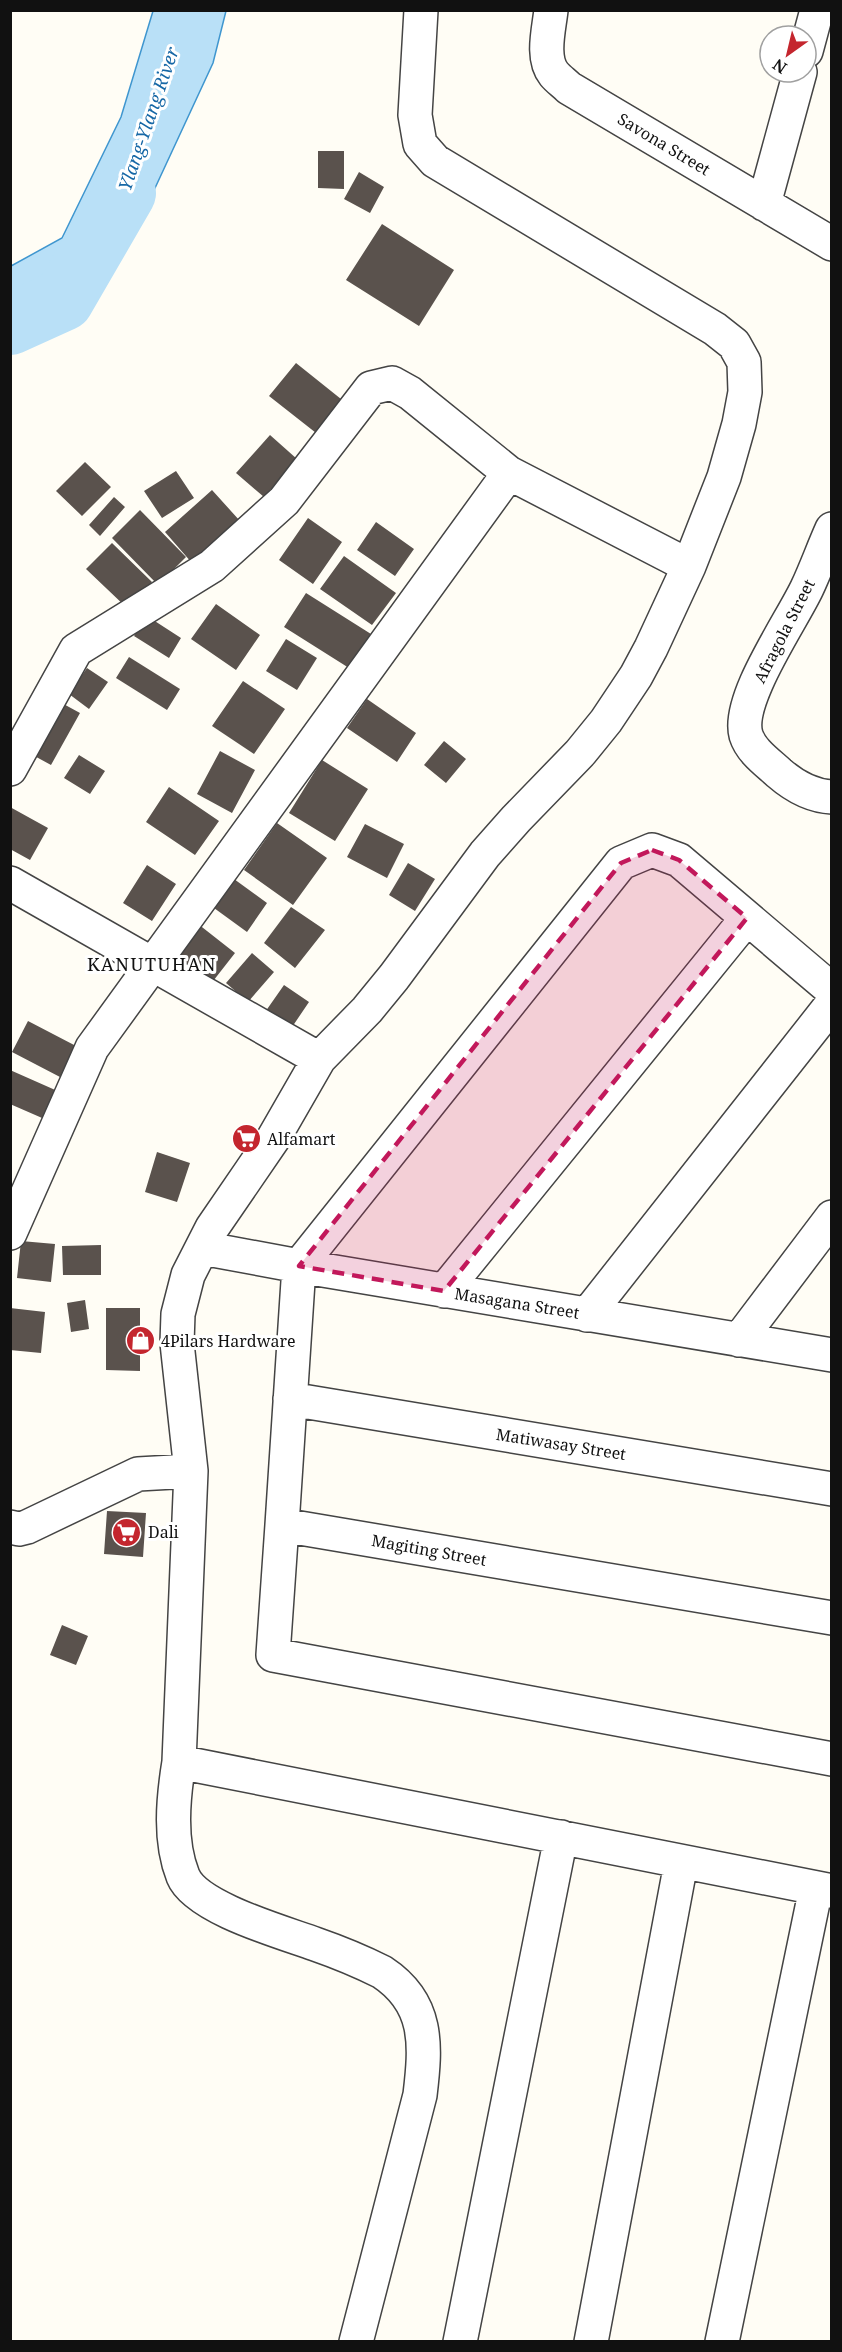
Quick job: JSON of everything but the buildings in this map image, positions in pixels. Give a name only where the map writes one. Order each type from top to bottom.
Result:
[{"type":"street","points":[[356,2342],[420,2095],[424,2052],[423,2034],[418,2012],[409,1996],[396,1981],[342,1954],[264,1926],[199,1895],[184,1878],[177,1854],[174,1830],[174,1794],[178,1762],[190,1471],[177,1343],[178,1314],[188,1275],[212,1228],[273,1139],[319,1059],[367,1010],[394,977],[453,895],[493,845],[553,783],[606,721],[651,648],[689,566],[724,477],[739,424],[745,392],[744,362],[734,344],[715,329],[435,161],[420,144],[415,115],[421,10]]},
{"type":"street","name":"Savona Street","points":[[551,10],[547,44],[548,58],[553,73],[569,88],[831,244]]},
{"type":"street","points":[[764,204],[797,84]]},
{"type":"street","points":[[10,769],[76,650],[212,566],[285,501],[371,388],[392,383],[410,393],[509,473],[689,566]]},
{"type":"street","points":[[10,1233],[92,1048],[509,473]]},
{"type":"street","name":"Afragola Street","points":[[831,529],[807,589],[756,684],[747,710],[746,735],[758,755],[790,782],[818,797],[831,798]]},
{"type":"street","points":[[831,990],[679,860],[652,850],[621,863],[299,1266],[273,1655],[831,1759]]},
{"type":"street","points":[[10,883],[319,1059]]},
{"type":"street","points":[[444,1291],[747,918]]},
{"type":"street","points":[[587,1315],[831,1004]]},
{"type":"street","points":[[739,1340],[831,1216]]},
{"type":"street","name":"Masagana Street","points":[[202,1248],[444,1291],[831,1355]]},
{"type":"street","name":"Matiwasay Street","points":[[290,1399],[831,1489]]},
{"type":"street","points":[[10,1527],[20,1529],[27,1527],[138,1474],[190,1471]]},
{"type":"street","name":"Magiting Street","points":[[282,1525],[831,1618]]},
{"type":"street","points":[[178,1762],[561,1837],[681,1863],[824,1889],[722,2342]]},
{"type":"street","points":[[460,2342],[561,1837]]},
{"type":"street","points":[[591,2342],[681,1863]]},
{"type":"highlighted area","points":[[652,850],[679,860],[747,918],[444,1291],[299,1266],[621,863]]},
{"type":"water","points":[[153,11],[226,11],[213,63],[136,229],[11,318],[11,266],[62,238],[121,117]]},
{"type":"waterway","name":"Ylang-Ylang River","points":[[10,324],[63,300],[125,193]]},
{"type":"place","name":"Alfamart","points":[[246,1139]]},
{"type":"place","name":"4Pilars Hardware","points":[[140,1341]]},
{"type":"place","name":"Dali","points":[[127,1532]]},
{"type":"district","name":"KANUTUHAN","points":[[152,965]]}]
